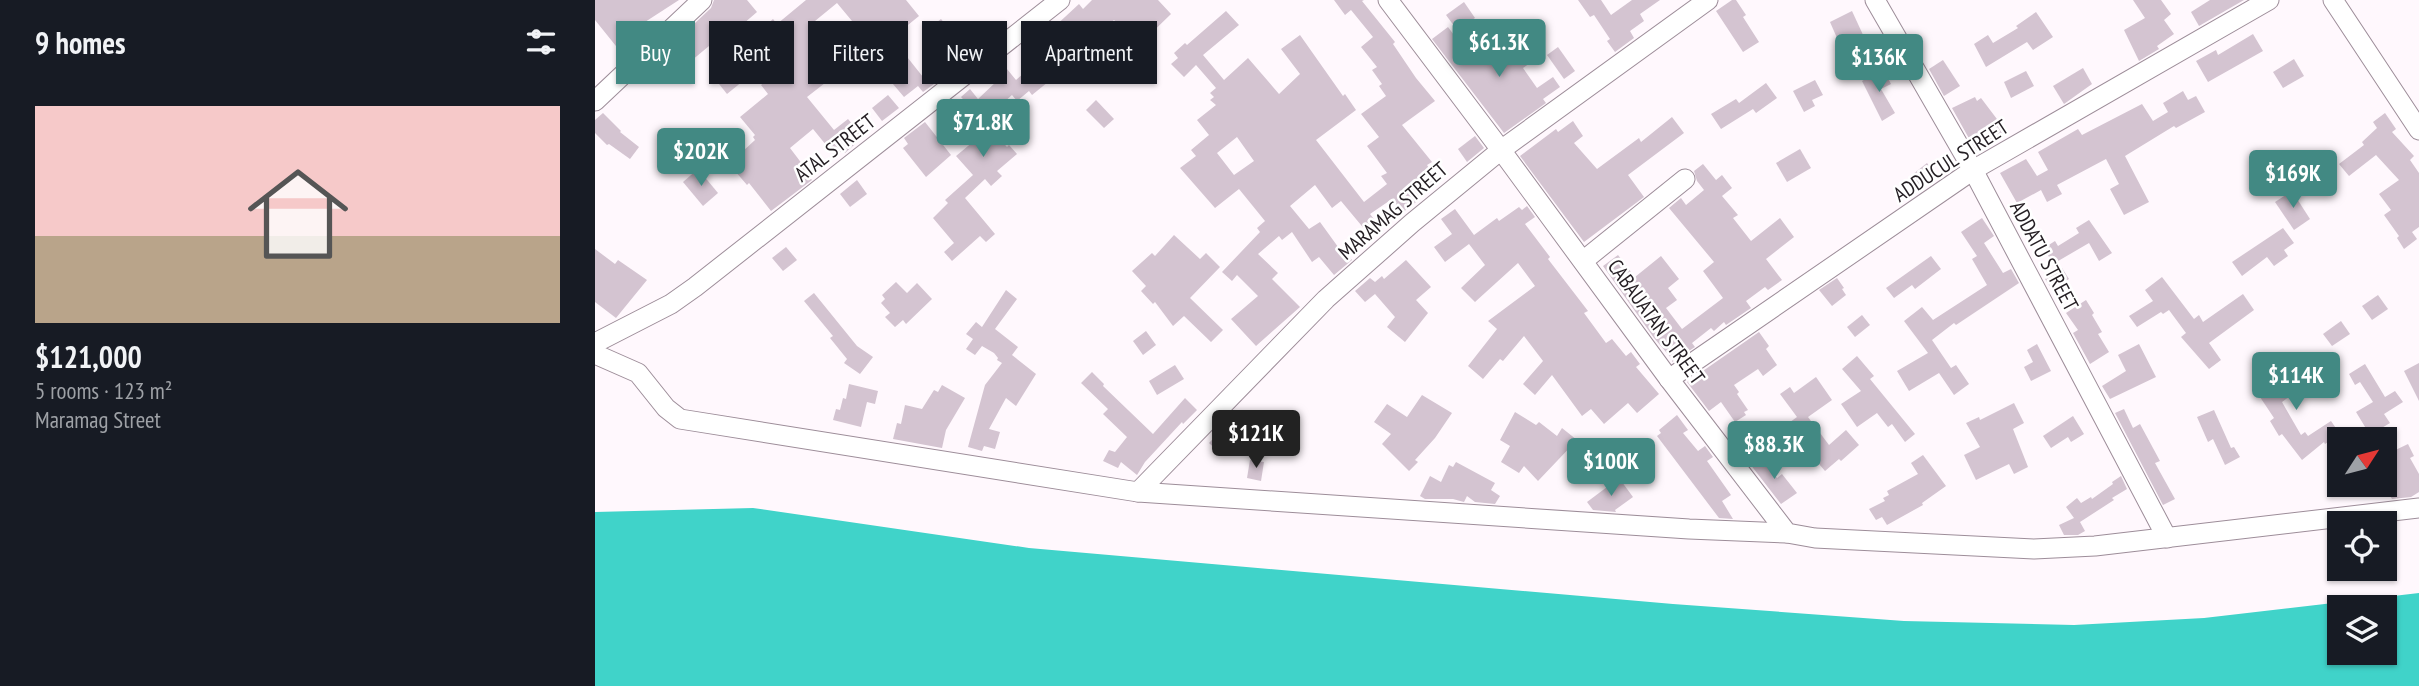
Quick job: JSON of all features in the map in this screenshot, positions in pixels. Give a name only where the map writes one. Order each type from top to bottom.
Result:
[{"type":"street","points":[[595,101],[702,0]]},
{"type":"street","name":"ATAL STREET","points":[[595,343],[671,304],[695,287],[1060,0]]},
{"type":"street","name":"CABAUATAN STREET","points":[[1388,0],[1669,379],[1787,533]]},
{"type":"street","name":"MARAMAG STREET","points":[[1138,492],[1326,299],[1412,223],[1501,150],[1708,0]]},
{"type":"street","name":"ADDATU STREET","points":[[1875,0],[1973,170],[2167,538]]},
{"type":"street","name":"ADDUCUL STREET","points":[[1669,379],[1973,170],[2269,0]]},
{"type":"street","points":[[2333,0],[2419,130]]},
{"type":"street","points":[[1583,261],[1685,179]]},
{"type":"street","points":[[595,354],[638,373],[666,408],[680,419],[1138,492],[1787,533],[1815,538],[2034,550],[2095,546],[2419,508]]},
{"type":"water","points":[[753,508],[1029,548],[1673,604],[1904,621],[2074,625],[2204,618],[2327,604],[2327,665],[2397,665],[2397,596],[2419,593],[2419,686],[595,686],[595,512]]},
{"type":"building","points":[[595,0],[679,0],[647,21],[616,21],[616,46],[595,20]]},
{"type":"building","points":[[714,0],[747,0],[757,12],[746,21],[709,21],[709,46],[695,58],[695,23],[711,8]]},
{"type":"building","points":[[806,0],[906,0],[919,16],[908,25],[908,21],[852,21],[837,3],[815,21],[808,21],[808,84],[824,84],[807,97],[834,130],[848,119],[863,137],[845,153],[843,150],[835,156],[813,129],[790,148],[812,180],[771,211],[749,183],[747,185],[729,164],[755,140],[755,135],[740,117],[768,94],[761,85],[794,84],[794,21],[781,21]]},
{"type":"building","points":[[1092,0],[1158,0],[1171,14],[1157,28],[1157,21],[1061,21],[1079,4],[1083,9]]},
{"type":"building","points":[[1334,0],[1364,0],[1362,1],[1395,42],[1393,44],[1416,78],[1435,101],[1402,125],[1432,162],[1427,165],[1435,177],[1432,180],[1435,183],[1414,199],[1416,202],[1402,213],[1392,199],[1370,214],[1377,223],[1366,231],[1341,201],[1332,208],[1315,185],[1290,206],[1309,229],[1320,222],[1341,251],[1343,249],[1352,260],[1334,275],[1319,257],[1312,262],[1292,232],[1282,240],[1279,236],[1258,254],[1278,273],[1272,279],[1300,307],[1256,346],[1231,319],[1258,296],[1237,275],[1232,281],[1222,272],[1260,232],[1257,228],[1265,221],[1239,189],[1215,208],[1180,168],[1196,156],[1191,150],[1209,135],[1197,120],[1216,105],[1210,100],[1214,97],[1210,93],[1216,88],[1196,65],[1184,77],[1171,64],[1178,58],[1174,53],[1226,11],[1239,25],[1203,55],[1224,80],[1248,58],[1279,94],[1300,74],[1281,49],[1300,35],[1356,110],[1316,140],[1364,202],[1387,184],[1381,176],[1387,173],[1367,146],[1379,137],[1361,114],[1386,96],[1379,86],[1382,84],[1372,70],[1377,67],[1361,47],[1373,37],[1351,10],[1345,15]],"holes":[[[1237,137],[1254,161],[1234,175],[1217,153]]]},
{"type":"building","points":[[1578,0],[1601,0],[1611,15],[1632,0],[1660,0],[1640,14],[1644,21],[1630,31],[1634,38],[1615,52],[1594,15],[1590,17]]},
{"type":"building","points":[[1736,0],[1746,15],[1743,17],[1759,42],[1743,52],[1716,11]]},
{"type":"building","points":[[2133,0],[2161,0],[2171,14],[2164,20],[2174,34],[2157,46],[2159,49],[2139,61],[2124,30],[2145,18]]},
{"type":"building","points":[[2210,0],[2244,0],[2199,26],[2191,12]]},
{"type":"building","points":[[1464,2],[1475,18],[1457,30],[1446,15]]},
{"type":"building","points":[[1852,11],[1870,50],[1847,61],[1830,22]]},
{"type":"building","points":[[2036,12],[2053,37],[2033,50],[2027,42],[1986,67],[1974,44],[1988,35],[1993,43],[2018,28],[2016,26]]},
{"type":"building","points":[[1448,27],[1468,54],[1482,45],[1493,60],[1529,36],[1542,55],[1523,68],[1537,88],[1553,77],[1560,87],[1543,99],[1546,103],[1504,133],[1432,39]]},
{"type":"building","points":[[2253,34],[2263,51],[2208,82],[2196,61],[2216,50],[2218,55]]},
{"type":"building","points":[[1558,47],[1575,71],[1564,79],[1547,55]]},
{"type":"building","points":[[908,58],[922,76],[922,84],[934,84],[923,92],[918,86],[904,97],[893,84],[908,84]]},
{"type":"building","points":[[2294,59],[2304,76],[2283,88],[2273,72]]},
{"type":"building","points":[[1943,60],[1960,86],[1944,96],[1929,69]]},
{"type":"building","points":[[2083,68],[2092,84],[2064,104],[2053,86]]},
{"type":"building","points":[[1007,69],[1016,80],[1021,76],[1021,84],[1046,84],[1032,95],[1029,91],[1017,101],[1012,95],[983,121],[1017,154],[997,171],[1002,176],[991,186],[985,179],[965,198],[995,234],[986,242],[980,236],[952,261],[944,252],[954,243],[933,218],[948,203],[945,200],[973,175],[956,156],[974,141],[967,134],[982,120],[961,97],[970,89],[978,99],[994,84],[1007,84]]},
{"type":"building","points":[[1883,69],[1891,84],[1881,89],[1895,113],[1882,121],[1862,81]]},
{"type":"building","points":[[2026,71],[2034,86],[2011,98],[2004,82]]},
{"type":"building","points":[[1815,80],[1823,95],[1812,100],[1815,106],[1804,112],[1793,91]]},
{"type":"building","points":[[1766,83],[1777,98],[1756,113],[1753,109],[1721,129],[1711,114],[1736,99],[1739,103]]},
{"type":"building","points":[[719,84],[739,84],[727,94]]},
{"type":"building","points":[[2183,91],[2188,100],[2196,96],[2205,112],[2176,128],[2174,126],[2125,156],[2149,202],[2124,215],[2110,189],[2119,184],[2106,159],[2057,185],[2062,194],[2047,202],[2041,190],[2017,203],[2000,173],[2026,159],[2037,176],[2048,170],[2038,152],[2078,129],[2082,135],[2142,104],[2153,121],[2168,112],[2163,103]]},
{"type":"building","points":[[888,95],[899,108],[882,121],[872,108]]},
{"type":"building","points":[[1975,97],[1977,101],[1981,98],[2006,131],[1976,151],[1952,108]]},
{"type":"building","points":[[1096,100],[1114,119],[1104,128],[1086,110]]},
{"type":"building","points":[[603,113],[620,132],[639,147],[630,159],[607,145],[595,133],[595,120]]},
{"type":"building","points":[[2385,113],[2396,129],[2392,132],[2414,156],[2410,160],[2419,173],[2419,227],[2412,232],[2417,239],[2404,249],[2397,238],[2399,236],[2384,215],[2391,210],[2379,194],[2399,180],[2376,155],[2349,176],[2339,164],[2364,145],[2362,142],[2377,128],[2373,122]]},
{"type":"building","points":[[1672,117],[1684,133],[1628,175],[1644,197],[1584,242],[1520,156],[1556,129],[1558,132],[1573,121],[1583,136],[1574,143],[1597,169],[1639,138],[1641,142]]},
{"type":"building","points":[[925,122],[951,155],[926,177],[903,148],[908,144],[904,138]]},
{"type":"building","points":[[1475,136],[1484,148],[1467,162],[1458,149]]},
{"type":"building","points":[[1800,149],[1811,168],[1787,182],[1776,163]]},
{"type":"building","points":[[1927,163],[1937,177],[1921,188],[1912,175]]},
{"type":"building","points":[[1703,164],[1716,180],[1722,175],[1732,188],[1722,196],[1738,215],[1733,218],[1751,241],[1780,218],[1794,237],[1766,259],[1782,280],[1768,290],[1765,287],[1746,301],[1751,308],[1726,325],[1724,322],[1714,331],[1711,328],[1692,343],[1695,347],[1672,362],[1603,266],[1618,255],[1635,277],[1661,256],[1679,279],[1668,288],[1677,300],[1666,308],[1682,329],[1723,298],[1703,271],[1714,262],[1669,208],[1681,198],[1686,205],[1704,190],[1694,171]]},
{"type":"building","points":[[698,169],[718,193],[703,206],[683,182]]},
{"type":"building","points":[[857,180],[867,194],[850,207],[840,194]]},
{"type":"building","points":[[2292,191],[2310,219],[2294,230],[2275,202]]},
{"type":"building","points":[[1527,206],[1535,217],[1525,224],[1588,311],[1584,313],[1606,343],[1612,339],[1626,356],[1631,352],[1640,364],[1636,367],[1659,394],[1637,413],[1628,403],[1604,424],[1591,409],[1582,416],[1552,375],[1535,395],[1523,384],[1543,361],[1524,336],[1483,379],[1468,366],[1497,329],[1488,321],[1535,286],[1518,263],[1475,302],[1461,288],[1485,265],[1469,244],[1445,262],[1434,247],[1452,234],[1441,219],[1455,209],[1474,235],[1497,218],[1499,221],[1519,207],[1522,210]]},
{"type":"building","points":[[1982,218],[1994,236],[1984,243],[2003,273],[2011,269],[2019,283],[1956,325],[1954,323],[1932,340],[1951,368],[1956,365],[1969,384],[1954,395],[1939,373],[1909,391],[1897,371],[1928,353],[1904,321],[1922,307],[1933,320],[1987,285],[1972,259],[1977,256],[1961,232]]},
{"type":"building","points":[[2089,220],[2112,253],[2099,261],[2089,243],[2053,264],[2044,248],[2055,241],[2058,246],[2079,233],[2076,228]]},
{"type":"building","points":[[2283,228],[2294,243],[2284,250],[2288,256],[2274,266],[2267,257],[2242,276],[2232,262]]},
{"type":"building","points":[[1174,235],[1200,259],[1206,253],[1220,267],[1190,298],[1223,330],[1211,342],[1184,316],[1173,326],[1155,302],[1153,304],[1141,291],[1146,286],[1132,271],[1152,253],[1155,256]]},
{"type":"building","points":[[786,247],[797,260],[783,271],[772,258]]},
{"type":"building","points":[[595,249],[615,264],[618,260],[647,280],[616,318],[595,302]]},
{"type":"building","points":[[1931,256],[1941,269],[1915,289],[1912,285],[1894,298],[1886,288]]},
{"type":"building","points":[[1406,260],[1431,287],[1416,300],[1428,313],[1405,342],[1387,327],[1395,317],[1375,294],[1365,302],[1355,291],[1370,278],[1375,282],[1382,276],[1384,279]]},
{"type":"building","points":[[2062,268],[2069,279],[2052,289],[2045,279]]},
{"type":"building","points":[[2162,277],[2194,319],[2199,315],[2203,322],[2243,294],[2254,310],[2209,343],[2221,360],[2209,369],[2181,337],[2186,333],[2169,310],[2137,327],[2129,316],[2153,301],[2145,290]]},
{"type":"building","points":[[1837,278],[1846,295],[1832,306],[1819,290]]},
{"type":"building","points":[[896,282],[907,293],[917,283],[932,299],[906,324],[903,320],[895,327],[885,317],[890,313],[881,303],[885,299],[882,295]]},
{"type":"building","points":[[1006,290],[1017,299],[995,329],[1018,347],[1012,355],[1036,374],[1016,406],[1006,398],[989,429],[1000,432],[995,449],[984,446],[982,451],[968,447],[985,385],[1002,363],[994,353],[982,346],[975,355],[966,349],[973,339],[966,334],[976,322],[982,327]]},
{"type":"building","points":[[814,293],[857,346],[873,357],[860,374],[844,363],[847,359],[830,338],[833,336],[804,301]]},
{"type":"building","points":[[2378,295],[2388,309],[2372,320],[2362,306]]},
{"type":"building","points":[[2086,300],[2102,332],[2098,334],[2109,352],[2090,364],[2073,333],[2078,330],[2066,313]]},
{"type":"building","points":[[1862,315],[1870,325],[1855,337],[1847,327]]},
{"type":"building","points":[[2341,321],[2350,334],[2332,346],[2323,334]]},
{"type":"building","points":[[1146,331],[1156,345],[1143,355],[1133,341]]},
{"type":"building","points":[[1759,332],[1777,365],[1763,376],[1758,369],[1734,385],[1748,410],[1744,412],[1746,415],[1735,422],[1721,402],[1709,411],[1687,382]]},
{"type":"building","points":[[2037,344],[2051,371],[2031,381],[2024,367],[2033,362],[2027,350]]},
{"type":"building","points":[[2139,344],[2156,377],[2110,399],[2102,386],[2126,371],[2118,355]]},
{"type":"building","points":[[1857,356],[1874,376],[1870,379],[1915,434],[1905,442],[1892,424],[1888,427],[1877,413],[1857,427],[1841,404],[1861,391],[1842,369]]},
{"type":"building","points":[[2308,359],[2319,375],[2282,402],[2301,435],[2305,432],[2308,436],[2331,421],[2335,427],[2327,427],[2327,443],[2324,442],[2302,460],[2282,434],[2279,436],[2270,421],[2274,418],[2260,397],[2289,377],[2287,374]]},
{"type":"building","points":[[2419,363],[2419,401],[2404,371]]},
{"type":"building","points":[[2365,364],[2385,397],[2395,391],[2403,402],[2384,414],[2390,423],[2383,427],[2365,427],[2356,412],[2373,402],[2360,382],[2355,385],[2349,374]]},
{"type":"building","points":[[1175,365],[1184,379],[1157,395],[1149,381]]},
{"type":"building","points":[[1092,372],[1153,434],[1185,398],[1197,410],[1183,424],[1182,422],[1145,462],[1137,475],[1121,462],[1118,468],[1103,461],[1109,450],[1115,452],[1127,437],[1103,414],[1108,409],[1081,383]]},
{"type":"building","points":[[1816,377],[1832,400],[1808,417],[1829,445],[1846,430],[1859,445],[1825,471],[1808,451],[1806,453],[1786,425],[1797,417],[1780,394],[1790,387],[1794,393]]},
{"type":"building","points":[[849,384],[878,391],[875,404],[867,402],[861,427],[833,420],[836,409],[840,410],[843,398],[846,399]]},
{"type":"building","points":[[942,385],[965,398],[946,430],[942,448],[893,439],[897,423],[901,424],[905,405],[922,409],[934,390],[938,392]]},
{"type":"building","points":[[1422,395],[1452,413],[1409,471],[1382,444],[1391,434],[1374,422],[1387,404],[1407,417]]},
{"type":"building","points":[[2014,403],[2024,423],[2013,429],[2028,467],[2014,474],[2009,464],[1976,480],[1964,455],[1980,447],[1966,423],[1979,417],[1980,420]]},
{"type":"building","points":[[2124,409],[2133,428],[2140,424],[2160,461],[2155,463],[2175,499],[2163,505],[2115,413]]},
{"type":"building","points":[[2214,410],[2231,448],[2234,447],[2240,457],[2225,465],[2213,439],[2208,442],[2197,417]]},
{"type":"building","points":[[1515,412],[1536,425],[1539,422],[1557,436],[1562,428],[1577,440],[1538,481],[1524,466],[1519,473],[1501,462],[1510,446],[1500,440]]},
{"type":"building","points":[[1677,415],[1688,430],[1683,433],[1698,451],[1705,446],[1713,457],[1707,461],[1731,495],[1722,501],[1733,519],[1719,518],[1657,436],[1661,433],[1659,430]]},
{"type":"building","points":[[2073,416],[2084,434],[2071,442],[2068,437],[2051,448],[2043,436]]},
{"type":"building","points":[[1224,427],[1236,438],[1221,454],[1209,443]]},
{"type":"building","points":[[2408,444],[2414,456],[2410,458],[2419,474],[2419,492],[2411,497],[2392,499],[2391,497],[2397,497],[2397,449]]},
{"type":"building","points":[[1923,455],[1946,486],[1922,503],[1923,505],[1887,525],[1882,517],[1876,520],[1869,509],[1885,501],[1883,498],[1889,495],[1887,491],[1918,474],[1911,463]]},
{"type":"building","points":[[1761,456],[1777,478],[1782,474],[1797,493],[1781,504],[1750,464]]},
{"type":"building","points":[[1250,460],[1264,462],[1261,481],[1247,478]]},
{"type":"building","points":[[1456,462],[1495,483],[1491,490],[1500,496],[1495,504],[1475,502],[1467,496],[1464,502],[1453,499],[1425,499],[1420,496],[1430,476],[1441,482],[1449,465],[1453,467]]},
{"type":"building","points":[[2121,476],[2127,489],[2080,522],[2085,531],[2078,535],[2064,535],[2059,525],[2074,518],[2066,507],[2077,498],[2081,503],[2091,497],[2092,499]]},
{"type":"building","points":[[1619,478],[1633,497],[1615,510],[1616,512],[1593,510],[1587,502]]}]
